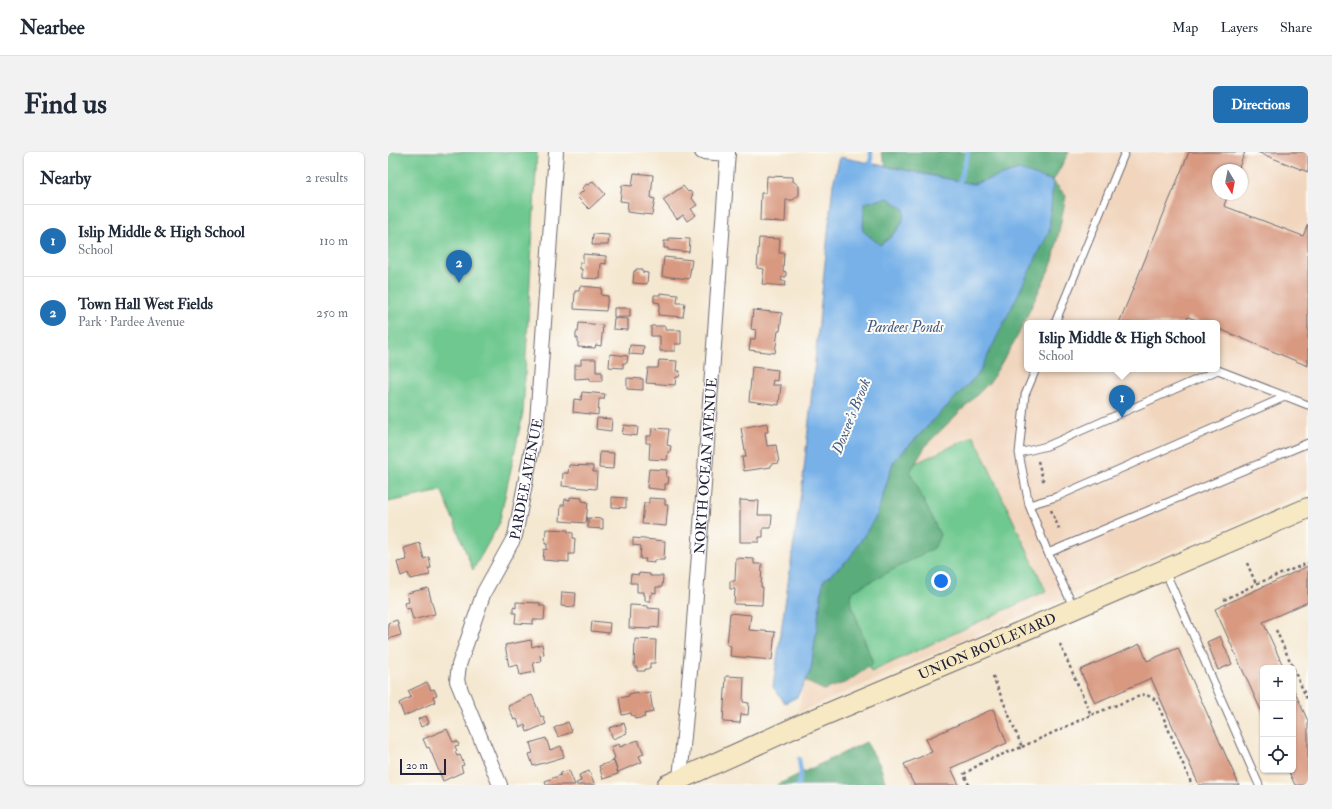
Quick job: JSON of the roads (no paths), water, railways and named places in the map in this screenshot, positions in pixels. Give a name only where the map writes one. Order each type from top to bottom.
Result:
[{"type":"main road","name":"UNION BOULEVARD","points":[[674,782],[796,727],[1308,508]]},
{"type":"street","name":"PARDEE AVENUE","points":[[500,785],[456,681],[484,592],[516,536],[537,422],[556,152]]},
{"type":"street","points":[[702,152],[728,153]]},
{"type":"street","name":"NORTH OCEAN AVENUE","points":[[674,782],[692,650],[728,153]]},
{"type":"lane","points":[[1056,320],[1125,152]]},
{"type":"lane","points":[[1220,371],[1308,405]]},
{"type":"lane","points":[[1035,372],[1025,395],[1019,452],[1029,505],[1048,553],[1074,609]]},
{"type":"lane","points":[[1019,452],[1047,446],[1214,372]]},
{"type":"lane","points":[[1029,505],[1056,497],[1287,396]]},
{"type":"lane","points":[[1048,553],[1308,444]]},
{"type":"lane","points":[[1165,570],[1259,785]]},
{"type":"water","name":"Pardees Ponds","points":[[840,157],[973,184],[1019,170],[1053,181],[1049,232],[979,373],[893,462],[877,515],[849,559],[823,581],[811,670],[797,697],[785,703],[773,687],[803,479],[833,184]],"holes":[[[888,198],[904,209],[903,220],[897,230],[880,245],[863,231],[864,203]]]},
{"type":"waterway","points":[[871,152],[871,164],[875,167]]},
{"type":"waterway","name":"Doxsee's Brook","points":[[958,187],[968,152]]},
{"type":"waterway","name":"Doxsee's Brook","points":[[798,785],[801,773],[799,759]]},
{"type":"place","name":"Town Hall West Fields","points":[[459,283]]},
{"type":"place","name":"Islip Middle & High School","points":[[1122,418]]}]
